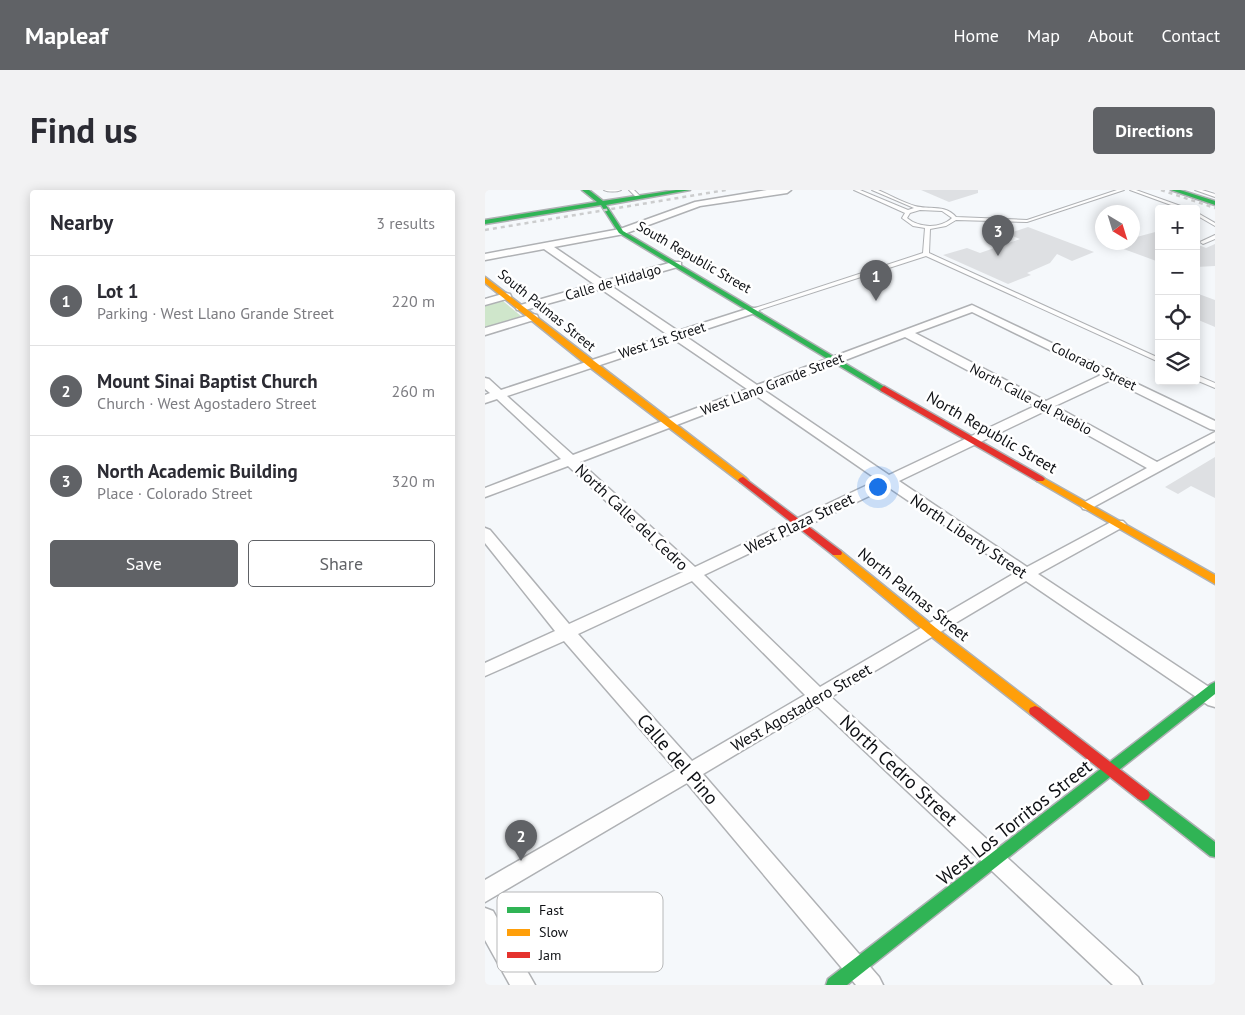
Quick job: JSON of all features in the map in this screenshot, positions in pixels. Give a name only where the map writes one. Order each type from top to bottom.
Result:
[{"type":"street","name":"South Republic Street","points":[[585,190],[603,204],[621,232],[754,310]]},
{"type":"street","points":[[485,222],[603,204],[635,194],[687,190]]},
{"type":"street","points":[[485,257],[621,232],[643,226],[678,210],[699,204],[787,190]]},
{"type":"street","points":[[1174,190],[1215,199]]},
{"type":"street","name":"North Liberty Street","points":[[547,247],[1026,574],[1212,694]]},
{"type":"street","name":"Calle de Hidalgo","points":[[521,308],[677,264]]},
{"type":"street","name":"South Palmas Street","points":[[485,279],[591,364]]},
{"type":"street","points":[[485,302],[506,296]]},
{"type":"street","name":"West Llano Grande Street","points":[[485,493],[972,308]]},
{"type":"street","name":"Colorado Street","points":[[972,308],[1215,426]]},
{"type":"street","name":"West 1st Street","points":[[485,399],[754,310]]},
{"type":"street","name":"North Republic Street","points":[[754,310],[971,440],[1215,580]]},
{"type":"street","points":[[485,332],[533,317]]},
{"type":"street","name":"North Calle del Pueblo","points":[[906,333],[1046,406],[1156,467]]},
{"type":"street","name":"North Palmas Street","points":[[591,364],[801,524],[932,630],[1215,851]]},
{"type":"street","name":"West Plaza Street","points":[[485,670],[565,631],[801,524],[887,480],[1112,375]]},
{"type":"street","points":[[485,382],[572,460]]},
{"type":"street","points":[[1087,506],[1215,436]]},
{"type":"street","name":"North Calle del Cedro","points":[[572,460],[693,573]]},
{"type":"street","name":"West Agostadero Street","points":[[485,892],[1026,574],[1118,524]]},
{"type":"street","name":"Calle del Pino","points":[[485,533],[565,631],[690,772],[871,985]]},
{"type":"street","name":"North Cedro Street","points":[[693,573],[819,697],[1130,985]]},
{"type":"street","name":"West Los Torritos Street","points":[[834,985],[994,858],[1212,694]]},
{"type":"street","points":[[485,918],[497,939]]},
{"type":"street","points":[[516,972],[523,985]]},
{"type":"lane","points":[[606,190],[619,190]]},
{"type":"lane","points":[[856,190],[908,212]]},
{"type":"lane","points":[[874,190],[920,208],[950,212],[955,218]]},
{"type":"lane","points":[[920,208],[904,215],[906,221],[928,226],[948,224],[955,218],[1027,221],[1122,190]]},
{"type":"lane","points":[[1132,190],[1175,205]]},
{"type":"lane","points":[[1197,190],[1215,199]]},
{"type":"lane","points":[[1209,190],[1215,199]]},
{"type":"lane","points":[[1200,215],[1215,224]]},
{"type":"lane","points":[[926,254],[928,226]]},
{"type":"lane","points":[[1203,242],[1215,237]]},
{"type":"lane","points":[[754,310],[926,254],[1155,358]]},
{"type":"lane","points":[[1200,379],[1215,386]]},
{"type":"green space","points":[[503,301],[521,316],[485,329],[485,305]]},
{"type":"building","points":[[921,190],[978,190],[978,193],[949,202]]},
{"type":"building","points":[[1028,227],[1094,252],[1072,261],[1057,254],[1050,263],[1027,273],[1031,275],[1008,284],[943,255],[967,248],[980,253],[1020,239],[1007,234]]},
{"type":"building","points":[[1155,232],[1155,261],[1126,250],[1140,250],[1140,236]]},
{"type":"building","points":[[1215,244],[1215,266],[1200,267],[1200,246],[1206,248]]},
{"type":"building","points":[[1200,294],[1215,300],[1215,327],[1200,321]]},
{"type":"building","points":[[1215,457],[1215,498],[1191,486],[1178,494],[1165,487]]},
{"type":"railway","points":[[485,230],[726,190]]},
{"type":"railway","points":[[1161,190],[1215,208]]},
{"type":"traffic: fast","points":[[585,190],[603,204],[621,232],[884,389]]},
{"type":"traffic: fast","points":[[485,222],[687,190]]},
{"type":"traffic: fast","points":[[1174,190],[1215,203]]},
{"type":"traffic: fast","points":[[834,985],[1215,687]]},
{"type":"traffic: fast","points":[[1143,795],[1215,851]]},
{"type":"traffic: slow","points":[[485,279],[591,364],[743,480]]},
{"type":"traffic: slow","points":[[1040,479],[1215,580]]},
{"type":"traffic: slow","points":[[837,553],[932,631],[1035,711]]},
{"type":"traffic: jam","points":[[884,389],[1040,479]]},
{"type":"traffic: jam","points":[[743,480],[837,553]]},
{"type":"traffic: jam","points":[[1035,711],[1143,795]]},
{"type":"place","name":"North Academic Building","points":[[998,256]]},
{"type":"place","name":"Lot 1","points":[[876,301]]},
{"type":"place","name":"Mount Sinai Baptist Church","points":[[521,861]]}]
